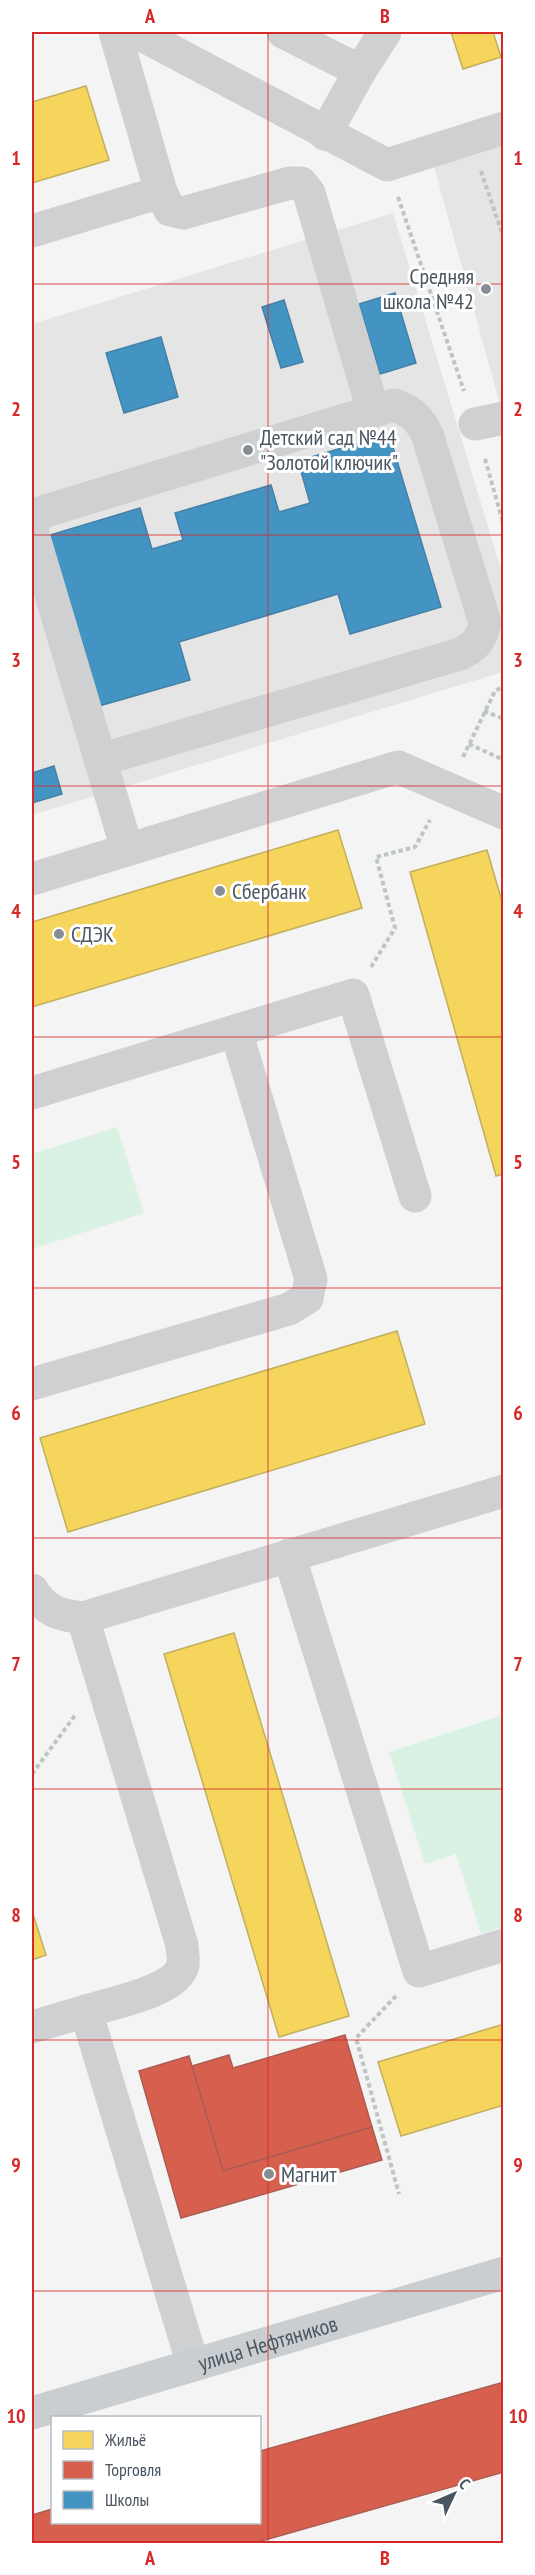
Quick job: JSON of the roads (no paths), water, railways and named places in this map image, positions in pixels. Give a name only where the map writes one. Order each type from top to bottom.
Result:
[{"type":"main road","name":"улица Нефтяников","points":[[32,2413],[504,2273]]},
{"type":"lane","points":[[115,32],[161,192],[170,210],[183,213],[290,183],[301,183],[309,193],[374,410]]},
{"type":"lane","points":[[136,32],[387,165],[504,128]]},
{"type":"lane","points":[[283,32],[360,71]]},
{"type":"lane","points":[[325,134],[385,32]]},
{"type":"lane","points":[[32,231],[161,192]]},
{"type":"lane","points":[[100,760],[460,654],[472,648],[482,638],[485,623],[428,437],[420,420],[409,410],[394,405],[374,410],[39,513],[34,520],[32,531],[100,760],[127,849]]},
{"type":"lane","points":[[32,879],[398,767],[504,813]]},
{"type":"lane","points":[[32,1093],[353,995],[415,1196]]},
{"type":"lane","points":[[32,1384],[289,1309],[307,1298],[311,1279],[236,1031]]},
{"type":"lane","points":[[32,1590],[40,1604],[64,1616],[83,1618],[504,1491]]},
{"type":"lane","points":[[289,1555],[419,1971],[504,1946]]},
{"type":"lane","points":[[32,2027],[164,1987],[175,1978],[183,1965],[182,1945],[83,1618]]},
{"type":"lane","points":[[86,2011],[193,2365]]},
{"type":"place","name":"Средняя школа №42","points":[[486,289]]},
{"type":"place","name":"Детский сад №44 \"Золотой ключик\"","points":[[248,450]]},
{"type":"place","name":"Сбербанк","points":[[220,891]]},
{"type":"place","name":"СДЭК","points":[[59,934]]},
{"type":"place","name":"Магнит","points":[[269,2174]]}]
